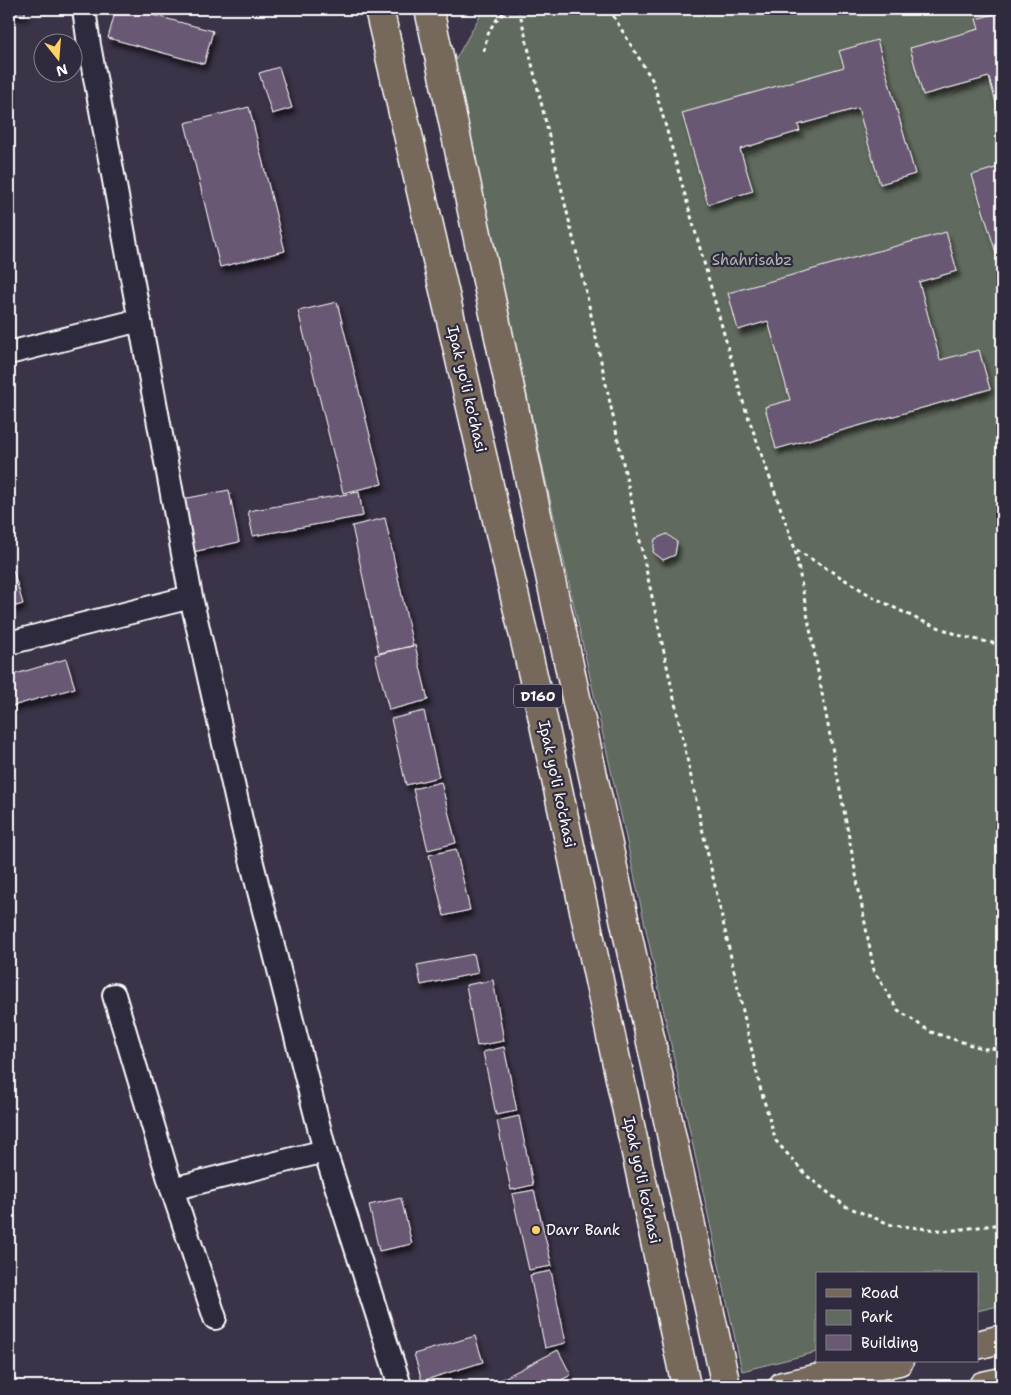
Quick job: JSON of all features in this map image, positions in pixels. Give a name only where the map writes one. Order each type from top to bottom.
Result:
[{"type":"main road","name":"Ipak yo'li ko'chasi","points":[[378,9],[541,710],[686,1386]]},
{"type":"main road","name":"D160","points":[[429,9],[576,698],[726,1386]]},
{"type":"main road","points":[[978,1344],[1002,1339]]},
{"type":"main road","points":[[783,1386],[895,1362]]},
{"type":"main road","points":[[983,1386],[1002,1382]]},
{"type":"street","points":[[84,9],[89,45],[191,597],[242,824],[325,1151],[400,1386]]},
{"type":"street","points":[[9,353],[140,320]]},
{"type":"street","points":[[9,643],[191,597]]},
{"type":"street","points":[[114,995],[172,1189],[215,1318]]},
{"type":"street","points":[[172,1189],[325,1151]]},
{"type":"path","points":[[484,51],[486,38],[494,22],[508,9]]},
{"type":"path","points":[[519,9],[588,301],[758,1078],[776,1140],[806,1175],[845,1206],[892,1225],[947,1231],[1002,1224]]},
{"type":"path","points":[[609,9],[653,80],[744,405],[795,549],[874,971],[898,1010],[931,1032],[984,1048],[1002,1048]]},
{"type":"path","points":[[795,549],[873,597],[919,620],[964,637],[1002,645]]},
{"type":"green space","name":"Shahrisabz","points":[[488,9],[1002,9],[1002,1305],[978,1311],[978,1272],[816,1272],[816,1352],[742,1371],[623,824],[453,64],[481,14]]},
{"type":"building","points":[[9,9],[25,9],[25,15],[9,13]]},
{"type":"building","points":[[116,9],[130,9],[213,31],[204,64],[108,38]]},
{"type":"building","points":[[1002,12],[1002,125],[989,77],[923,95],[910,48],[979,29],[976,19]]},
{"type":"building","points":[[877,40],[915,174],[880,184],[858,108],[798,125],[800,131],[740,149],[753,191],[708,204],[682,113],[844,67],[839,51]]},
{"type":"building","points":[[279,67],[292,108],[272,114],[259,73]]},
{"type":"building","points":[[249,107],[285,251],[220,267],[185,123]]},
{"type":"building","points":[[1002,166],[1002,255],[997,256],[972,175]]},
{"type":"building","points":[[946,232],[957,271],[919,282],[940,360],[979,350],[990,389],[776,449],[765,407],[790,400],[768,321],[738,330],[728,293]]},
{"type":"building","points":[[337,302],[382,484],[343,493],[298,311]]},
{"type":"building","points":[[229,490],[239,542],[193,552],[183,499]]},
{"type":"building","points":[[359,492],[363,516],[253,536],[248,511]]},
{"type":"building","points":[[385,518],[413,646],[379,653],[352,526]]},
{"type":"building","points":[[667,534],[677,542],[675,555],[663,560],[653,552],[655,539]]},
{"type":"building","points":[[13,570],[23,604],[9,608],[9,571]]},
{"type":"building","points":[[415,645],[428,700],[389,710],[375,655]]},
{"type":"building","points":[[66,659],[75,688],[9,707],[9,676]]},
{"type":"building","points":[[424,711],[439,777],[406,785],[391,719]]},
{"type":"building","points":[[441,782],[456,843],[428,850],[413,789]]},
{"type":"building","points":[[456,849],[470,910],[444,916],[429,855]]},
{"type":"building","points":[[474,954],[478,973],[421,985],[417,965]]},
{"type":"building","points":[[493,980],[504,1041],[477,1046],[466,985]]},
{"type":"building","points":[[504,1047],[517,1111],[496,1115],[483,1052]]},
{"type":"building","points":[[519,1116],[533,1185],[511,1190],[497,1121]]},
{"type":"building","points":[[534,1190],[552,1266],[529,1270],[512,1194]]},
{"type":"building","points":[[401,1198],[412,1244],[379,1251],[369,1205]]},
{"type":"building","points":[[551,1271],[566,1343],[545,1348],[530,1275]]},
{"type":"building","points":[[475,1336],[483,1362],[422,1381],[414,1354]]},
{"type":"building","points":[[558,1350],[571,1375],[550,1386],[496,1386],[494,1383]]},
{"type":"place","name":"Davr Bank","points":[[536,1230]]}]
